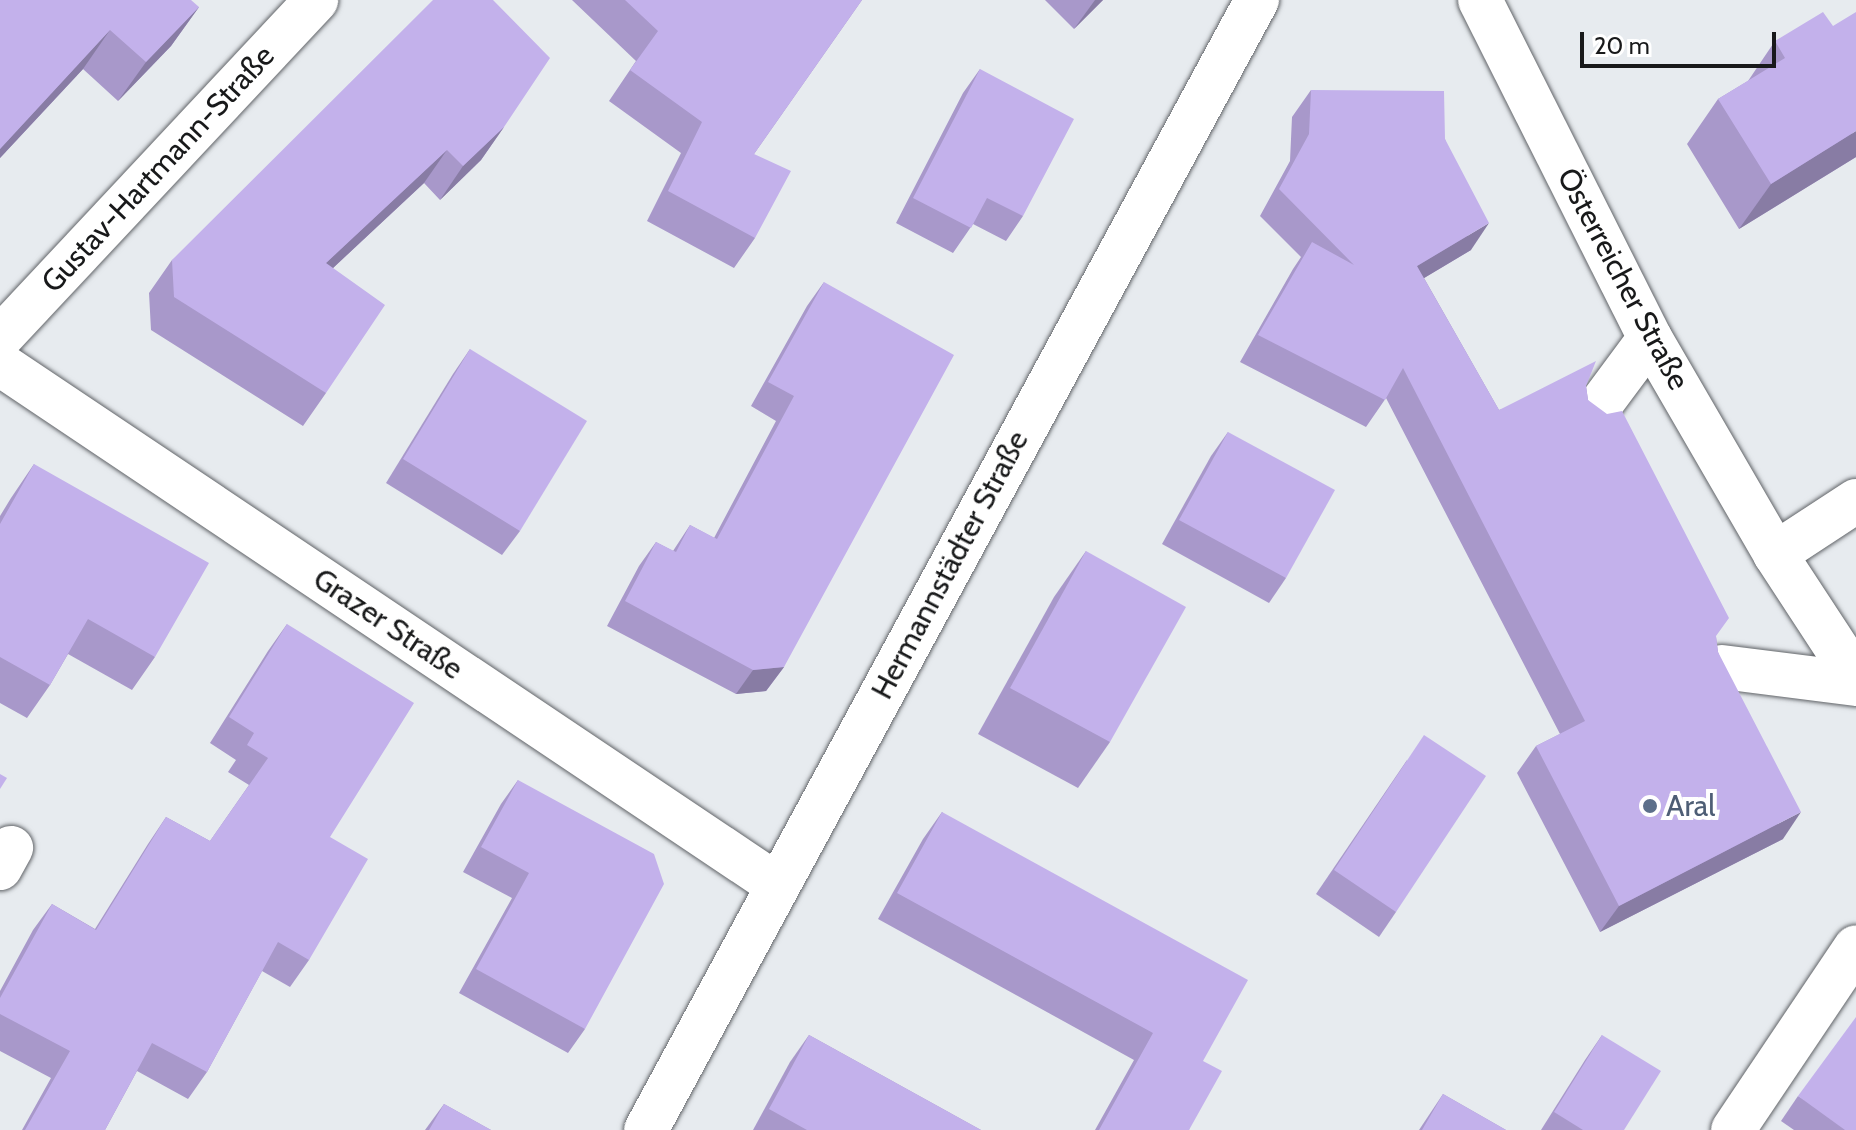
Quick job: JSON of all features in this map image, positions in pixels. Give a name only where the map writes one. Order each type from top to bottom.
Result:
[{"type":"street","name":"Gustav-Hartmann-Straße","points":[[0,338],[316,0]]},
{"type":"street","name":"Hermannstädter Straße","points":[[646,1130],[1257,0]]},
{"type":"street","name":"Österreicher Straße","points":[[1480,0],[1650,338],[1775,554],[1856,681]]},
{"type":"street","points":[[1592,416],[1650,338]]},
{"type":"street","name":"Grazer Straße","points":[[0,364],[777,885]]},
{"type":"street","points":[[1775,554],[1856,501]]},
{"type":"street","points":[[1722,667],[1856,681]]},
{"type":"street","points":[[1733,1130],[1856,947]]},
{"type":"building","points":[[0,0],[191,0],[199,7],[146,62],[110,30],[0,149]]},
{"type":"building","points":[[433,0],[493,0],[550,58],[504,127],[463,166],[447,150],[326,263],[385,305],[326,393],[174,297],[172,260]]},
{"type":"building","points":[[625,0],[862,0],[754,154],[791,171],[755,238],[668,191],[702,122],[630,70],[658,31]]},
{"type":"building","points":[[1823,12],[1833,26],[1856,12],[1856,131],[1771,184],[1718,99],[1785,58],[1775,41]]},
{"type":"building","points":[[980,69],[1074,119],[1023,216],[987,198],[971,228],[913,198]]},
{"type":"building","points":[[1311,90],[1444,91],[1445,139],[1489,223],[1417,266],[1499,410],[1596,361],[1586,386],[1588,400],[1607,414],[1622,411],[1729,618],[1716,636],[1718,652],[1801,812],[1619,906],[1536,746],[1585,721],[1403,368],[1385,400],[1258,335],[1312,242],[1354,265],[1279,189],[1309,134]]},
{"type":"building","points":[[824,282],[954,355],[784,667],[753,670],[625,601],[656,542],[676,552],[690,525],[717,539],[794,396],[768,382]]},
{"type":"building","points":[[470,349],[587,421],[520,531],[403,459]]},
{"type":"building","points":[[1228,432],[1335,490],[1286,578],[1179,520]]},
{"type":"building","points":[[34,464],[209,563],[155,657],[88,619],[50,685],[0,657],[0,524]]},
{"type":"building","points":[[1086,551],[1186,607],[1110,742],[1010,688]]},
{"type":"building","points":[[287,624],[414,703],[330,837],[368,859],[309,960],[278,942],[207,1072],[152,1043],[105,1130],[25,1130],[70,1051],[0,1014],[0,998],[52,904],[96,930],[166,817],[210,841],[268,758],[247,745],[254,733],[229,717]]},
{"type":"building","points":[[1424,735],[1486,776],[1396,912],[1334,870]]},
{"type":"building","points":[[0,774],[7,778],[0,789]]},
{"type":"building","points":[[518,780],[654,854],[664,884],[585,1029],[476,969],[529,873],[481,847]]},
{"type":"building","points":[[942,812],[1248,980],[1203,1061],[1222,1071],[1189,1130],[1099,1130],[1153,1033],[897,893]]},
{"type":"building","points":[[1856,1017],[1856,1130],[1845,1130],[1798,1096]]},
{"type":"building","points":[[809,1035],[981,1130],[807,1130],[769,1109]]},
{"type":"building","points":[[1602,1035],[1661,1071],[1624,1130],[1583,1130],[1554,1112]]},
{"type":"building","points":[[1443,1094],[1506,1130],[1422,1130]]},
{"type":"building","points":[[444,1104],[491,1130],[429,1130]]},
{"type":"place","name":"Aral","points":[[1650,806]]}]
